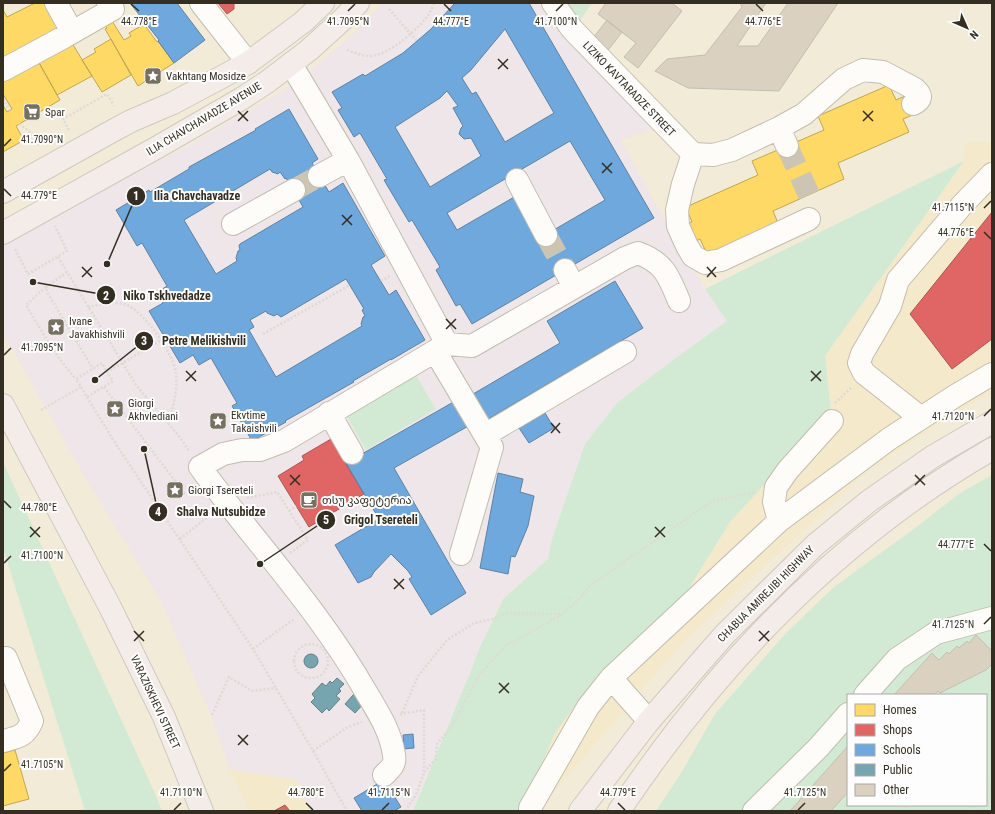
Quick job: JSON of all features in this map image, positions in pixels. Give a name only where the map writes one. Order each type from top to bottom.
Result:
[{"type":"main road","points":[[3,192],[131,121],[173,103],[248,63],[303,22],[323,3]]},
{"type":"main road","name":"ILIA CHAVCHAVADZE AVENUE","points":[[8,240],[36,215],[156,148],[241,99],[267,82],[331,30],[358,3]]},
{"type":"main road","name":"VARAZISKHEVI STREET","points":[[3,405],[110,607],[164,717],[202,811]]},
{"type":"main road","name":"CHABUA AMIREJIBI HIGHWAY","points":[[580,811],[649,721],[725,634],[815,545],[869,501],[932,457],[992,422]]},
{"type":"main road","points":[[619,811],[639,781],[696,706],[755,638],[836,561],[880,524],[964,466],[992,449]]},
{"type":"street","points":[[56,3],[72,32]]},
{"type":"street","points":[[3,70],[112,9],[108,3]]},
{"type":"street","points":[[201,3],[248,63]]},
{"type":"street","name":"LIZIKO KAVTARADZE STREET","points":[[553,3],[572,29],[693,154]]},
{"type":"street","points":[[291,64],[348,160],[492,447],[461,554]]},
{"type":"street","points":[[809,219],[720,260],[704,263],[693,256],[678,226],[677,210],[682,184],[693,154],[713,155],[783,137],[804,114],[844,79],[863,70],[883,72],[914,89],[919,93],[920,98],[918,102],[913,104]]},
{"type":"street","points":[[320,176],[348,160]]},
{"type":"street","points":[[921,418],[864,373],[859,363],[862,354],[890,306],[898,280],[963,204],[992,174]]},
{"type":"street","points":[[516,180],[546,235]]},
{"type":"street","points":[[233,224],[294,190]]},
{"type":"street","name":"ILIA CHAVCHAVADZE AVENUE","points":[[3,226],[36,215]]},
{"type":"street","points":[[384,775],[393,766],[395,756],[386,726],[391,715],[353,669],[309,608],[200,467],[223,454],[242,450],[260,450],[284,441],[441,348],[472,346],[570,278],[638,253],[652,258],[667,274],[679,301]]},
{"type":"street","points":[[485,435],[625,352]]},
{"type":"street","points":[[530,808],[588,707],[611,678],[779,521],[889,439],[992,374]]},
{"type":"street","points":[[329,413],[352,453]]},
{"type":"street","points":[[779,521],[774,502],[776,488],[832,413]]},
{"type":"street","points":[[866,694],[897,659],[936,633],[992,618]]},
{"type":"street","points":[[3,741],[21,736],[28,730],[32,722],[6,658]]},
{"type":"street","points":[[611,678],[649,721]]},
{"type":"street","points":[[754,811],[818,748],[847,715]]},
{"type":"path","points":[[347,50],[358,54],[372,56],[389,50],[410,34],[428,16],[434,3]]},
{"type":"path","points":[[389,9],[417,41]]},
{"type":"path","points":[[69,130],[63,119],[107,94],[114,106]]},
{"type":"path","points":[[3,99],[10,110]]},
{"type":"path","points":[[19,124],[33,134],[40,147]]},
{"type":"path","points":[[8,240],[28,274],[68,251],[54,226]]},
{"type":"path","points":[[58,257],[136,386],[178,435],[200,467]]},
{"type":"path","points":[[67,272],[46,287],[26,305],[45,337],[67,369],[76,379],[117,446],[253,649],[347,811]]},
{"type":"path","points":[[263,334],[350,285]]},
{"type":"path","points":[[46,287],[54,304],[93,369]]},
{"type":"path","points":[[88,307],[115,303],[125,304],[139,312],[152,326],[169,355],[176,372],[175,397],[168,424]]},
{"type":"path","points":[[107,372],[165,338]]},
{"type":"path","points":[[76,379],[102,363],[113,381],[87,397]]},
{"type":"path","points":[[42,410],[81,387]]},
{"type":"path","points":[[104,387],[184,493],[222,496],[276,492],[308,540],[275,564]]},
{"type":"path","points":[[832,413],[852,389]]},
{"type":"path","points":[[424,773],[436,759],[437,744],[452,726],[480,674],[505,646],[562,614],[583,595],[588,587],[712,501],[776,488]]},
{"type":"path","points":[[180,539],[222,496]]},
{"type":"path","points":[[288,511],[296,506]]},
{"type":"path","points":[[565,600],[571,597]]},
{"type":"path","points":[[253,649],[309,608]]},
{"type":"path","points":[[391,715],[418,676],[447,640],[474,623],[493,619],[507,613],[562,614]]},
{"type":"path","points":[[308,644],[318,645],[328,655],[327,667],[320,676],[314,678],[303,676],[295,667],[295,655],[298,650],[308,644]]},
{"type":"path","points":[[212,715],[229,677],[252,691],[276,688]]},
{"type":"path","points":[[313,751],[348,727],[391,715],[424,710],[424,773],[416,795],[405,811]]},
{"type":"shaded area","points":[[383,3],[548,3],[654,128],[621,140],[705,289],[728,321],[669,363],[617,403],[552,539],[548,559],[502,599],[481,645],[413,811],[310,811],[297,780],[230,769],[209,711],[161,601],[88,482],[3,333],[3,243],[197,141],[294,84],[351,36]]},
{"type":"shaded area","points":[[965,142],[992,142],[992,393],[942,421],[862,476],[685,640],[537,811],[525,803],[555,733],[587,689],[683,599],[730,522],[831,412],[825,356],[964,161]]},
{"type":"shaded area","points":[[230,769],[297,780],[310,811],[249,811]]},
{"type":"green space","points":[[557,3],[592,3],[575,28]]},
{"type":"green space","points":[[964,161],[825,356],[831,412],[730,522],[683,598],[587,689],[555,733],[525,803],[520,811],[413,811],[481,645],[503,599],[548,559],[552,539],[585,444],[617,403],[727,321],[705,289]]},
{"type":"green space","points":[[414,372],[436,409],[366,450],[345,413]]},
{"type":"green space","points":[[3,462],[162,811],[85,811],[3,548]]},
{"type":"green space","points":[[992,475],[992,811],[656,811],[680,775],[715,714],[785,634],[834,587],[960,493]]},
{"type":"building: Homes","points":[[35,3],[46,3],[60,30],[3,60],[3,10],[7,17]]},
{"type":"building: Homes","points":[[112,21],[124,40],[131,36],[129,33],[144,24],[174,63],[138,86],[105,29],[107,28],[105,25]]},
{"type":"building: Homes","points":[[111,39],[131,75],[102,92],[82,60],[96,52],[94,49]]},
{"type":"building: Homes","points":[[72,43],[92,76],[57,95],[38,61]]},
{"type":"building: Homes","points":[[38,61],[60,100],[16,126],[24,140],[3,152],[3,105],[7,112],[12,109],[3,94],[3,81]]},
{"type":"building: Homes","points":[[889,85],[896,100],[907,95],[915,114],[903,119],[909,132],[838,163],[844,179],[773,211],[778,223],[707,254],[700,239],[690,244],[682,226],[692,222],[686,207],[758,175],[752,161],[824,130],[818,116]]},
{"type":"building: Homes","points":[[15,750],[29,799],[3,806],[3,753]]},
{"type":"building: Shops","points":[[218,3],[234,3],[234,9],[227,14]]},
{"type":"building: Shops","points":[[992,212],[992,339],[952,369],[910,314]]},
{"type":"building: Shops","points":[[331,439],[364,494],[309,527],[278,476],[304,460],[302,456]]},
{"type":"building: Shops","points":[[285,805],[290,811],[274,811]]},
{"type":"building: Schools","points":[[130,3],[177,3],[205,40],[174,63],[158,41],[159,40]]},
{"type":"building: Schools","points":[[455,3],[529,3],[654,218],[472,324],[460,304],[456,306],[436,270],[440,267],[412,220],[409,222],[384,180],[387,179],[360,133],[354,137],[338,110],[342,108],[332,92],[363,74],[365,76],[403,53],[431,29]],"holes":[[[505,29],[554,113],[505,142],[476,92],[472,94],[462,78],[471,70]],[[447,91],[458,106],[453,108],[463,126],[459,134],[464,139],[471,138],[481,156],[430,187],[395,127],[440,98]],[[570,141],[605,200],[540,238],[516,196],[457,230],[447,213]]]},
{"type":"building: Schools","points":[[289,109],[318,159],[312,163],[329,192],[343,183],[385,256],[371,265],[389,295],[396,290],[425,340],[252,441],[232,406],[237,403],[211,358],[199,365],[193,355],[180,363],[149,311],[163,303],[156,293],[167,286],[142,243],[137,246],[116,210],[149,190],[150,192],[189,169],[189,167],[256,130],[255,129]],"holes":[[[270,169],[272,172],[278,174],[280,172],[285,179],[286,178],[303,207],[240,244],[240,250],[238,251],[236,258],[237,261],[216,274],[184,220]],[[346,279],[364,309],[362,310],[365,316],[363,317],[361,324],[362,326],[276,377],[249,330],[254,327],[250,320],[266,311],[274,316],[277,314],[281,317]]]},
{"type":"building: Schools","points":[[615,281],[643,328],[483,422],[468,397],[560,343],[547,321]]},
{"type":"building: Schools","points":[[457,400],[472,424],[394,468],[466,593],[431,615],[409,579],[412,577],[391,554],[371,577],[358,583],[335,545],[379,519],[346,463]]},
{"type":"building: Schools","points":[[545,413],[554,428],[529,443],[519,428]]},
{"type":"building: Schools","points":[[498,473],[523,479],[520,492],[534,496],[528,526],[515,557],[511,556],[508,574],[480,568]]},
{"type":"building: Schools","points":[[413,734],[414,748],[404,749],[403,735]]},
{"type":"building: Schools","points":[[384,780],[401,807],[394,811],[362,811],[354,798]]},
{"type":"building: Public","points":[[308,654],[314,654],[318,658],[318,664],[314,668],[308,668],[304,664],[304,658]]},
{"type":"building: Public","points":[[337,678],[344,684],[339,689],[341,691],[336,696],[340,699],[329,711],[327,708],[322,713],[311,702],[315,698],[312,694],[322,683],[326,686],[330,681],[332,683]]},
{"type":"building: Public","points":[[354,694],[364,703],[355,713],[345,704]]},
{"type":"building: Other","points":[[606,3],[672,3],[682,11],[638,68],[624,57],[636,43],[598,14]]},
{"type":"building: Other","points":[[740,3],[766,3],[737,46],[758,46],[788,3],[838,3],[779,91],[688,88],[655,71],[667,59],[705,55],[742,7]]},
{"type":"building: Other","points":[[607,20],[622,32],[606,53],[590,42]]},
{"type":"building: Other","points":[[976,635],[992,651],[992,664],[986,670],[940,693],[938,691],[935,694],[895,694],[932,653],[939,660],[947,652],[949,654],[957,646],[959,648],[967,641],[969,643]]},
{"type":"building: Other","points":[[847,747],[847,793],[831,811],[790,811]]},
{"type":"tunnel","points":[[787,146],[809,195]]},
{"type":"tunnel","points":[[294,190],[319,176]]},
{"type":"tunnel","points":[[546,235],[565,270]]},
{"type":"place","name":"Vakhtang Mosidze","points":[[153,76]]},
{"type":"place","name":"Spar","points":[[32,112]]},
{"type":"place","name":"Ilia Chavchavadze","points":[[107,264]]},
{"type":"place","name":"Niko Tskhvedadze","points":[[33,282]]},
{"type":"place","name":"Ivane Javakhishvili","points":[[56,327]]},
{"type":"place","name":"Petre Melikishvili","points":[[95,380]]},
{"type":"place","name":"Giorgi Akhvlediani","points":[[115,409]]},
{"type":"place","name":"Ekvtime Takaishvili","points":[[218,421]]},
{"type":"place","name":"Shalva Nutsubidze","points":[[144,449]]},
{"type":"place","name":"Giorgi Tsereteli","points":[[175,490]]},
{"type":"place","name":"თსუ კაფეტერია","points":[[309,500]]},
{"type":"place","name":"Grigol Tsereteli","points":[[260,564]]}]
